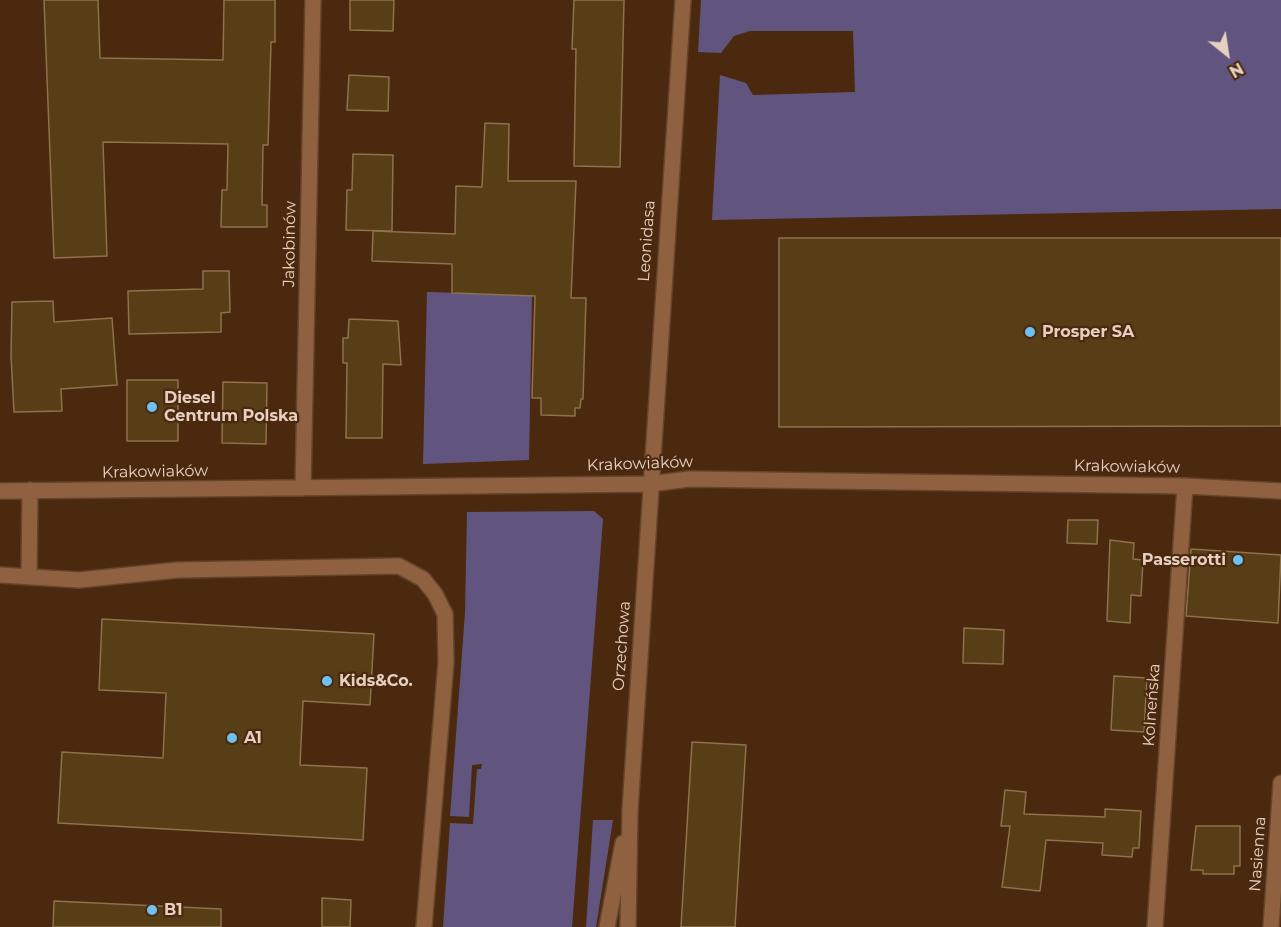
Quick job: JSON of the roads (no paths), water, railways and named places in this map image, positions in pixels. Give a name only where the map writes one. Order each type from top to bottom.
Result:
[{"type":"street","name":"Jakobinów","points":[[303,488],[313,0]]},
{"type":"street","name":"Leonidasa","points":[[651,484],[683,0]]},
{"type":"street","name":"Krakowiaków","points":[[0,491],[651,484],[689,479],[1185,486],[1281,491]]},
{"type":"street","name":"Orzechowa","points":[[628,927],[630,810],[651,484]]},
{"type":"street","name":"Kolneńska","points":[[1155,927],[1185,486]]},
{"type":"street","points":[[29,577],[30,490]]},
{"type":"street","points":[[0,575],[79,580],[178,570],[399,566],[423,579],[435,594],[445,614],[446,662],[424,927]]},
{"type":"street","name":"Nasienna","points":[[1271,927],[1281,783]]},
{"type":"street","name":"Orzechowa","points":[[607,927],[630,810]]},
{"type":"place","name":"Prosper SA","points":[[1030,332]]},
{"type":"place","name":"Diesel Centrum Polska","points":[[152,407]]},
{"type":"place","name":"Passerotti","points":[[1238,560]]},
{"type":"place","name":"Kids&Co.","points":[[327,681]]},
{"type":"place","name":"A1","points":[[232,738]]},
{"type":"place","name":"B1","points":[[152,910]]}]
